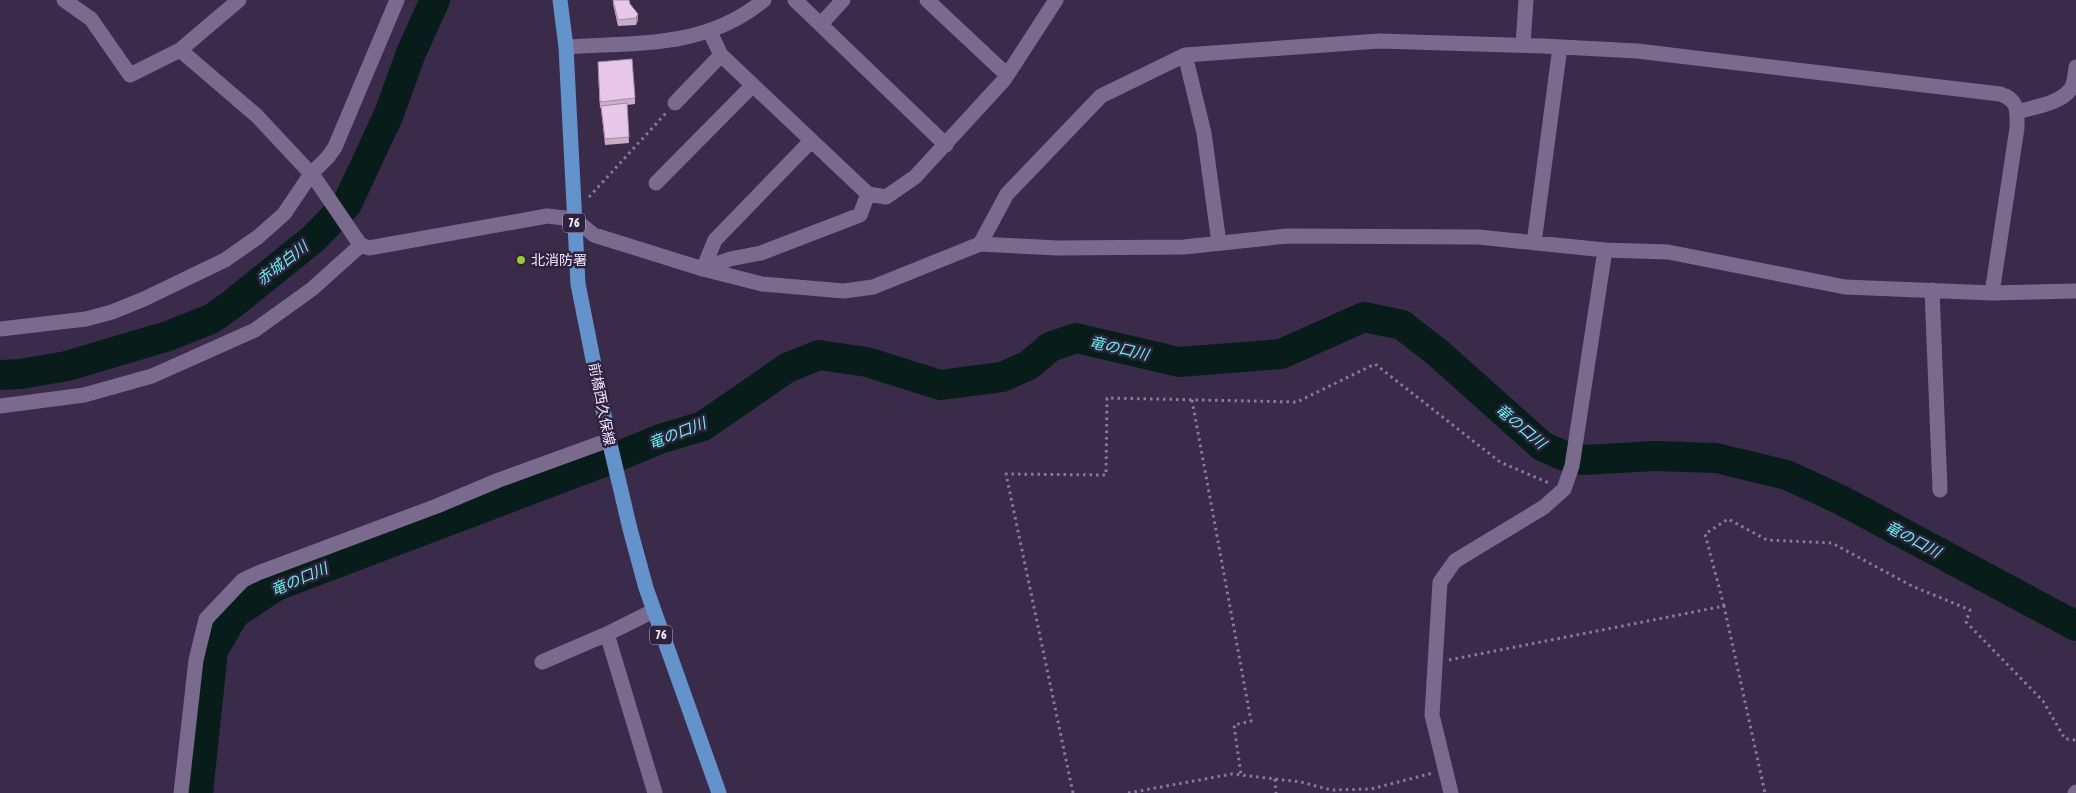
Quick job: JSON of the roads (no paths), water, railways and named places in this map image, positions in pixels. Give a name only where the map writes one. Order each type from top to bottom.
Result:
[{"type":"main road","name":"前橋西久保線","points":[[560,0],[566,47],[578,284],[610,442],[638,562],[653,611],[719,793]]},
{"type":"street","points":[[64,0],[91,19],[130,75],[180,50],[239,0]]},
{"type":"street","points":[[0,329],[86,319],[112,312],[144,299],[225,260],[258,237],[284,214],[335,147],[397,0]]},
{"type":"street","points":[[566,47],[680,40],[710,32],[750,11],[764,0]]},
{"type":"street","points":[[795,0],[946,145]]},
{"type":"street","points":[[821,24],[843,0]]},
{"type":"street","points":[[927,0],[1007,75]]},
{"type":"street","points":[[1523,45],[1526,0]]},
{"type":"street","points":[[710,32],[721,55],[868,194],[886,197],[915,176],[946,145],[1007,75],[1054,1]]},
{"type":"street","points":[[980,244],[1007,194],[1101,96],[1185,55],[1379,41],[1523,45],[1656,53],[2000,94],[2012,100],[2017,112],[2017,128],[1992,293]]},
{"type":"street","points":[[1534,243],[1560,47]]},
{"type":"street","points":[[180,50],[257,116],[313,176],[359,243],[369,248],[547,216],[574,219],[594,235],[703,269],[762,284],[844,291],[873,287],[980,244],[1057,248],[1184,247],[1287,236],[1478,237],[1604,250],[1668,252],[1845,287],[1992,293],[2076,291]]},
{"type":"street","points":[[675,103],[721,55]]},
{"type":"street","points":[[1185,55],[1204,133],[1219,243]]},
{"type":"street","points":[[2017,112],[2048,103],[2070,90],[2076,67]]},
{"type":"street","points":[[656,183],[753,85]]},
{"type":"street","points":[[703,269],[715,240],[811,140]]},
{"type":"street","points":[[703,269],[730,259],[761,253],[860,215],[868,194]]},
{"type":"street","points":[[0,406],[84,396],[152,376],[255,330],[312,289],[359,243]]},
{"type":"street","points":[[1451,793],[1432,715],[1437,663],[1440,582],[1455,561],[1544,507],[1564,489],[1572,466],[1604,250]]},
{"type":"street","points":[[1932,290],[1940,490]]},
{"type":"street","points":[[181,793],[196,660],[206,619],[243,580],[258,572],[438,506],[499,480],[610,442]]},
{"type":"street","points":[[542,662],[607,634],[653,611]]},
{"type":"street","points":[[607,634],[655,793]]},
{"type":"waterway","name":"赤城白川","points":[[0,375],[21,374],[67,366],[168,336],[211,319],[313,239],[347,204],[389,114],[411,53],[435,0]]},
{"type":"waterway","name":"竜の口川","points":[[198,793],[213,651],[234,614],[276,586],[660,439],[703,426],[787,368],[819,355],[867,362],[940,385],[1002,377],[1029,365],[1050,347],[1076,338],[1179,362],[1281,354],[1364,317],[1402,325],[1438,353],[1542,446],[1562,455],[1584,460],[1655,456],[1716,458],[1787,475],[1841,500],[2076,626]]},
{"type":"place","name":"北消防署","points":[[521,260]]}]
